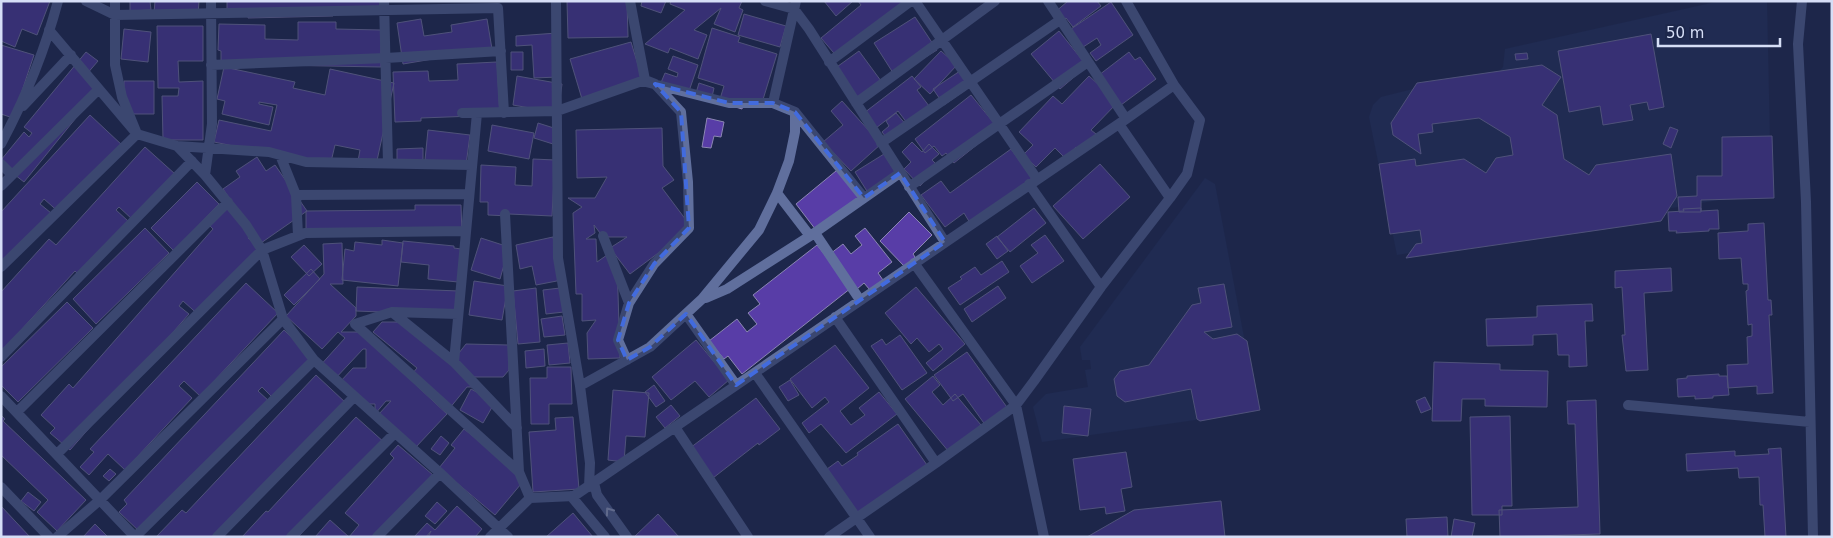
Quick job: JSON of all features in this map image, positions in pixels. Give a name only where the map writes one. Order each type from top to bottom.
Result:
[{"type":"street","points":[[1,144],[19,110],[58,1]]},
{"type":"street","points":[[86,1],[115,15],[211,14],[384,5],[498,8],[504,113]]},
{"type":"street","points":[[115,1],[115,64],[122,97],[137,134]]},
{"type":"street","points":[[205,175],[212,124],[211,1]]},
{"type":"street","points":[[556,1],[558,258],[580,386],[591,485],[627,537]]},
{"type":"street","points":[[627,360],[618,340],[629,303],[654,264],[689,228],[688,182],[681,112],[655,84],[645,80],[630,1]]},
{"type":"street","points":[[765,1],[795,5]]},
{"type":"street","points":[[829,62],[911,1]]},
{"type":"street","points":[[916,1],[999,124],[1033,182],[1101,287]]},
{"type":"street","points":[[856,103],[995,1]]},
{"type":"street","points":[[1048,1],[1088,62],[1170,198]]},
{"type":"street","points":[[828,537],[1016,405],[1101,287],[1187,174],[1200,120],[1174,85],[1126,1]]},
{"type":"street","points":[[1802,1],[1798,44],[1806,202],[1813,537]]},
{"type":"street","points":[[384,5],[388,163]]},
{"type":"street","points":[[773,103],[795,5]]},
{"type":"street","points":[[795,5],[829,62],[945,242]]},
{"type":"street","points":[[881,143],[1060,20]]},
{"type":"street","points":[[49,30],[137,134],[177,146],[208,150],[269,152],[306,162],[472,165]]},
{"type":"street","points":[[212,65],[501,51]]},
{"type":"street","points":[[19,110],[71,55]]},
{"type":"street","points":[[909,187],[1088,62]]},
{"type":"street","points":[[462,113],[556,111],[642,81],[729,103],[773,103],[795,112],[864,198]]},
{"type":"street","points":[[490,537],[530,498],[574,496],[591,485],[1174,85]]},
{"type":"street","points":[[1,186],[99,89]]},
{"type":"street","points":[[580,386],[650,348],[702,299],[759,230],[777,193],[789,162],[795,132],[795,112]]},
{"type":"street","points":[[454,362],[477,114]]},
{"type":"street","points":[[1,267],[137,134]]},
{"type":"street","points":[[177,146],[205,175],[246,225],[262,250],[283,319],[314,360],[508,537]]},
{"type":"street","points":[[280,155],[296,195],[298,235]]},
{"type":"street","points":[[1,357],[192,161]]},
{"type":"street","points":[[1,164],[12,175]]},
{"type":"street","points":[[702,299],[727,289],[812,235],[900,173]]},
{"type":"street","points":[[777,193],[812,235],[860,300]]},
{"type":"street","points":[[296,195],[469,194]]},
{"type":"street","points":[[16,412],[228,202]]},
{"type":"street","points":[[505,214],[519,472],[530,498]]},
{"type":"street","points":[[57,454],[262,250],[305,233],[466,231]]},
{"type":"street","points":[[603,236],[629,303]]},
{"type":"street","points":[[914,263],[1016,405],[1044,537]]},
{"type":"street","points":[[458,314],[392,312],[355,324],[519,472]]},
{"type":"street","points":[[392,312],[454,362],[517,428]]},
{"type":"street","points":[[686,314],[736,385]]},
{"type":"street","points":[[835,317],[936,463]]},
{"type":"street","points":[[57,537],[101,499],[283,319]]},
{"type":"street","points":[[1,396],[101,499],[135,537],[314,360]]},
{"type":"street","points":[[755,373],[870,537]]},
{"type":"street","points":[[217,537],[354,397]]},
{"type":"street","points":[[1628,405],[1810,422]]},
{"type":"street","points":[[675,427],[748,537]]},
{"type":"street","points":[[291,537],[395,433]]},
{"type":"street","points":[[377,537],[440,473]]},
{"type":"street","points":[[1,487],[49,537]]},
{"type":"street","points":[[571,496],[605,537]]},
{"type":"highlighted area","points":[[655,84],[729,103],[773,103],[795,112],[864,198],[900,173],[945,242],[736,385],[686,314],[650,347],[627,360],[618,340],[629,303],[654,264],[689,228],[681,112]]},
{"type":"shaded area","points":[[1720,1],[1767,1],[1771,188],[1742,196],[1397,255],[1369,117],[1373,105],[1381,97],[1425,86],[1495,76],[1503,67],[1505,49]]},
{"type":"shaded area","points":[[1205,178],[1215,184],[1258,411],[1042,442],[1033,407],[1046,394],[1088,387],[1085,370],[1091,369],[1090,360],[1082,360],[1080,347]]},
{"type":"building","points":[[1,1],[50,1],[37,35],[22,29],[15,47],[1,41]]},
{"type":"building","points":[[130,1],[150,1],[151,10],[130,11]]},
{"type":"building","points":[[155,1],[199,1],[198,15],[154,13]]},
{"type":"building","points":[[227,1],[382,1],[382,12],[333,13],[333,16],[248,18],[248,12],[227,13]]},
{"type":"building","points":[[567,1],[627,1],[628,37],[568,38]]},
{"type":"building","points":[[642,1],[666,1],[661,13],[641,6]]},
{"type":"building","points":[[671,1],[742,1],[739,8],[743,10],[735,32],[714,24],[721,8],[694,30],[707,35],[698,59],[670,48],[668,53],[645,44],[685,10],[670,4]]},
{"type":"building","points":[[824,1],[853,1],[836,16]]},
{"type":"building","points":[[858,1],[908,1],[839,59],[821,38],[861,5]]},
{"type":"building","points":[[1068,1],[1097,1],[1101,6],[1073,27],[1066,18],[1061,22],[1054,13]]},
{"type":"building","points":[[1111,2],[1133,35],[1096,61],[1090,53],[1101,45],[1097,38],[1080,49],[1068,31]]},
{"type":"building","points":[[744,14],[786,26],[780,47],[738,35]]},
{"type":"building","points":[[915,17],[937,50],[895,76],[874,43]]},
{"type":"building","points":[[421,19],[424,36],[452,32],[451,25],[487,19],[492,49],[403,64],[397,23]]},
{"type":"building","points":[[298,22],[336,22],[336,29],[381,30],[381,67],[221,64],[221,51],[218,50],[219,24],[265,25],[265,39],[298,40]]},
{"type":"building","points":[[157,26],[203,26],[203,61],[178,61],[179,82],[203,81],[203,140],[163,140],[162,96],[178,96],[179,88],[158,88]]},
{"type":"building","points":[[712,28],[740,37],[738,42],[777,54],[761,106],[744,101],[742,109],[719,102],[724,86],[698,78]]},
{"type":"building","points":[[124,29],[151,32],[148,62],[121,59]]},
{"type":"building","points":[[1059,31],[1087,66],[1060,89],[1031,54]]},
{"type":"building","points":[[557,33],[558,77],[534,78],[532,45],[516,46],[516,36]]},
{"type":"building","points":[[1651,34],[1664,107],[1649,110],[1647,102],[1630,105],[1633,120],[1603,125],[1600,106],[1569,112],[1558,51]]},
{"type":"building","points":[[631,42],[643,81],[582,99],[570,59]]},
{"type":"building","points":[[1,45],[34,55],[13,118],[1,114]]},
{"type":"building","points":[[859,51],[884,85],[859,103],[834,69]]},
{"type":"building","points":[[941,51],[957,65],[930,94],[914,79]]},
{"type":"building","points":[[86,52],[98,61],[86,75],[101,87],[24,182],[1,164],[1,160],[24,132],[29,137],[32,133],[24,127]]},
{"type":"building","points":[[511,52],[523,52],[523,70],[511,70]]},
{"type":"building","points":[[1129,52],[1135,60],[1140,57],[1156,79],[1121,105],[1099,75]]},
{"type":"building","points":[[1527,53],[1528,59],[1516,60],[1515,54]]},
{"type":"building","points":[[673,56],[698,65],[688,94],[660,85],[665,73],[677,77],[678,73],[668,69]]},
{"type":"building","points":[[497,62],[500,115],[421,118],[421,121],[395,122],[393,72],[428,71],[429,81],[458,80],[457,64]]},
{"type":"building","points":[[1542,65],[1561,77],[1542,105],[1557,115],[1564,159],[1589,175],[1596,165],[1671,154],[1677,196],[1661,221],[1406,258],[1416,244],[1422,243],[1420,230],[1390,234],[1379,164],[1415,159],[1416,166],[1464,159],[1486,173],[1496,158],[1513,155],[1510,137],[1479,118],[1432,124],[1433,132],[1418,134],[1421,154],[1393,135],[1391,123],[1417,83]]},
{"type":"building","points":[[224,67],[295,82],[293,88],[325,95],[330,69],[394,83],[376,165],[358,161],[360,150],[335,145],[330,166],[214,142],[219,120],[271,131],[277,105],[259,102],[259,104],[273,107],[269,125],[222,114],[225,101],[217,99]]},
{"type":"building","points":[[960,71],[971,86],[944,105],[933,89]]},
{"type":"building","points":[[517,76],[562,84],[558,113],[513,105]]},
{"type":"building","points":[[912,76],[921,87],[917,90],[932,110],[910,127],[898,111],[876,128],[864,113]]},
{"type":"building","points":[[1089,76],[1118,102],[1091,130],[1096,134],[1080,151],[1076,147],[1065,158],[1055,148],[1036,167],[1023,155],[1033,145],[1019,132],[1053,96],[1062,104]]},
{"type":"building","points":[[124,81],[154,81],[154,114],[123,114]]},
{"type":"building","points":[[699,83],[714,88],[712,97],[696,93]]},
{"type":"building","points":[[971,95],[998,128],[954,163],[946,153],[942,156],[934,146],[925,153],[915,139]]},
{"type":"building","points":[[842,101],[881,144],[851,171],[823,142],[843,125],[831,111]]},
{"type":"building","points":[[896,113],[908,127],[890,142],[882,132],[889,126],[886,121]]},
{"type":"building","points":[[90,115],[123,146],[61,214],[44,199],[40,204],[51,213],[1,267],[1,212]]},
{"type":"building","points":[[707,118],[724,122],[721,137],[714,136],[711,148],[702,147]]},
{"type":"building","points":[[538,123],[557,129],[553,144],[534,138]]},
{"type":"building","points":[[492,125],[534,133],[529,159],[488,151]]},
{"type":"building","points":[[1670,127],[1678,130],[1671,148],[1663,144]]},
{"type":"building","points":[[662,128],[663,166],[674,180],[662,188],[692,228],[630,274],[610,248],[627,237],[603,237],[594,225],[595,233],[586,239],[596,239],[597,262],[607,255],[617,261],[620,358],[588,359],[587,333],[596,320],[582,321],[582,294],[576,294],[573,213],[582,207],[568,198],[595,198],[607,177],[577,178],[576,130]]},
{"type":"building","points":[[428,130],[470,135],[466,165],[425,160]]},
{"type":"building","points":[[1772,136],[1774,198],[1701,200],[1701,212],[1679,212],[1678,197],[1697,196],[1697,176],[1722,176],[1722,137]]},
{"type":"building","points":[[912,142],[922,152],[929,144],[939,154],[932,160],[939,167],[920,186],[904,169],[911,162],[902,152]]},
{"type":"building","points":[[145,147],[175,174],[133,220],[119,207],[116,210],[128,221],[79,275],[75,271],[1,352],[1,292],[49,239],[56,245]]},
{"type":"building","points":[[423,148],[423,167],[397,167],[397,149]]},
{"type":"building","points":[[1011,149],[1032,178],[970,223],[964,213],[945,227],[921,195],[941,181],[950,193]]},
{"type":"building","points":[[884,154],[899,178],[870,196],[855,172]]},
{"type":"building","points":[[257,157],[266,171],[275,165],[307,211],[261,243],[223,189],[240,177],[236,171]]},
{"type":"building","points":[[533,159],[555,160],[552,216],[488,215],[488,202],[480,202],[481,165],[516,167],[515,185],[532,186]]},
{"type":"building","points":[[1100,164],[1130,197],[1083,239],[1053,206]]},
{"type":"building","points":[[842,166],[862,199],[819,234],[796,204]]},
{"type":"building","points":[[197,182],[219,204],[174,251],[151,228]]},
{"type":"building","points":[[415,205],[461,205],[462,235],[306,235],[306,211],[415,210]]},
{"type":"building","points":[[226,207],[254,231],[248,238],[261,249],[201,317],[183,301],[179,306],[189,314],[70,450],[50,433],[55,428],[41,415],[69,384],[73,388],[213,229],[210,226]]},
{"type":"building","points":[[1034,208],[1046,223],[1010,252],[997,237]]},
{"type":"building","points":[[1701,208],[1701,211],[1718,210],[1719,229],[1676,233],[1677,231],[1669,231],[1668,212]]},
{"type":"building","points":[[909,212],[932,235],[913,254],[915,257],[905,267],[880,241]]},
{"type":"building","points":[[1764,223],[1768,300],[1771,300],[1772,315],[1769,315],[1773,393],[1757,394],[1757,386],[1728,388],[1727,365],[1748,364],[1747,337],[1752,336],[1752,324],[1748,325],[1746,291],[1748,290],[1748,284],[1743,284],[1741,258],[1719,259],[1718,233],[1748,231],[1748,224]]},
{"type":"building","points":[[145,228],[169,253],[96,324],[73,299]]},
{"type":"building","points":[[865,228],[892,262],[878,273],[883,280],[870,290],[864,283],[857,289],[830,254],[843,244],[851,254],[862,245],[855,236]]},
{"type":"building","points":[[1045,235],[1064,261],[1032,283],[1020,266],[1038,253],[1031,245]]},
{"type":"building","points":[[997,236],[1008,251],[997,259],[986,244]]},
{"type":"building","points":[[553,237],[562,280],[536,285],[532,266],[520,269],[516,245]]},
{"type":"building","points":[[481,238],[509,247],[500,279],[471,270]]},
{"type":"building","points":[[382,240],[403,243],[398,286],[342,280],[345,249],[354,251],[355,242],[382,245]]},
{"type":"building","points":[[403,241],[454,246],[454,248],[461,249],[458,282],[428,279],[429,265],[401,262]]},
{"type":"building","points":[[342,243],[343,284],[330,284],[356,308],[356,316],[341,332],[359,332],[415,377],[416,385],[447,414],[415,448],[378,415],[391,401],[386,401],[375,414],[375,404],[363,404],[339,383],[353,368],[366,368],[366,349],[363,349],[333,381],[318,368],[345,338],[338,332],[322,349],[286,316],[324,274],[323,244]]},
{"type":"building","points":[[304,245],[322,264],[309,276],[291,257]]},
{"type":"building","points":[[817,245],[851,288],[742,374],[728,356],[724,359],[709,341],[737,319],[747,332],[757,324],[748,313],[760,304],[753,295]]},
{"type":"building","points":[[1002,261],[1009,272],[960,305],[948,288],[975,267],[981,275]]},
{"type":"building","points":[[1671,268],[1672,291],[1644,293],[1648,370],[1626,371],[1622,335],[1625,335],[1622,287],[1615,288],[1615,271]]},
{"type":"building","points":[[311,269],[320,279],[294,305],[284,295]]},
{"type":"building","points":[[474,281],[508,286],[502,320],[469,315]]},
{"type":"building","points":[[246,283],[278,313],[200,396],[184,381],[179,386],[192,398],[125,470],[108,454],[89,475],[80,467],[94,452],[90,449]]},
{"type":"building","points":[[1224,284],[1232,327],[1204,332],[1213,339],[1237,334],[1247,341],[1260,410],[1200,421],[1197,419],[1191,389],[1125,402],[1117,396],[1114,379],[1120,371],[1149,365],[1192,305],[1201,303],[1198,288]]},
{"type":"building","points":[[998,286],[1006,298],[972,322],[964,309]]},
{"type":"building","points":[[357,287],[459,291],[458,315],[356,311]]},
{"type":"building","points":[[916,287],[965,344],[933,371],[926,363],[943,349],[939,344],[929,352],[917,338],[911,344],[885,313]]},
{"type":"building","points":[[536,288],[540,342],[518,344],[513,291]]},
{"type":"building","points":[[560,288],[564,312],[546,314],[543,290]]},
{"type":"building","points":[[67,302],[93,328],[18,402],[1,385],[1,367]]},
{"type":"building","points":[[1592,304],[1593,321],[1585,321],[1587,366],[1569,367],[1569,355],[1558,355],[1557,334],[1533,335],[1533,345],[1487,346],[1486,319],[1537,317],[1537,306]]},
{"type":"building","points":[[562,316],[565,335],[544,337],[541,319]]},
{"type":"building","points":[[382,322],[401,322],[451,363],[466,344],[509,345],[509,370],[503,377],[473,377],[473,387],[467,387],[449,409],[412,374],[417,368],[373,332]]},
{"type":"building","points":[[284,330],[315,360],[276,401],[262,387],[258,391],[270,402],[141,533],[119,512],[127,504],[124,500]]},
{"type":"building","points":[[900,335],[927,373],[902,390],[871,346],[882,339],[886,345]]},
{"type":"building","points":[[696,340],[729,380],[709,397],[695,381],[671,400],[652,377]]},
{"type":"building","points":[[568,343],[570,363],[549,365],[547,345]]},
{"type":"building","points":[[835,345],[869,388],[840,411],[851,425],[865,415],[859,408],[879,392],[897,414],[846,453],[821,424],[809,433],[802,423],[829,402],[825,397],[812,408],[790,379]]},
{"type":"building","points":[[544,349],[545,366],[526,368],[525,351]]},
{"type":"building","points":[[967,352],[1009,410],[986,426],[963,394],[953,401],[934,375]]},
{"type":"building","points":[[1434,362],[1500,364],[1500,370],[1548,371],[1547,407],[1485,406],[1485,399],[1462,399],[1461,421],[1432,421]]},
{"type":"building","points":[[547,367],[571,367],[572,404],[549,404],[549,424],[531,424],[530,378],[547,378]]},
{"type":"building","points":[[1719,374],[1719,376],[1727,376],[1729,395],[1695,399],[1695,396],[1678,397],[1677,379],[1687,378],[1687,376]]},
{"type":"building","points":[[316,375],[346,403],[220,537],[156,537],[182,510],[186,513]]},
{"type":"building","points":[[933,376],[940,385],[932,392],[943,405],[955,394],[981,425],[949,452],[905,399]]},
{"type":"building","points":[[790,380],[799,395],[788,401],[779,387]]},
{"type":"building","points":[[654,385],[665,401],[656,407],[645,392]]},
{"type":"building","points":[[471,389],[495,402],[483,423],[460,410]]},
{"type":"building","points":[[613,390],[649,393],[645,437],[626,436],[624,462],[608,460]]},
{"type":"building","points":[[1425,397],[1431,409],[1421,413],[1416,401]]},
{"type":"building","points":[[756,398],[780,429],[759,445],[758,443],[713,478],[690,448]]},
{"type":"building","points":[[1596,400],[1600,534],[1500,537],[1499,510],[1578,507],[1575,424],[1568,424],[1567,401]]},
{"type":"building","points":[[671,405],[680,416],[665,428],[656,417]]},
{"type":"building","points":[[1064,406],[1091,409],[1088,436],[1062,433]]},
{"type":"building","points":[[1,415],[5,419],[3,421],[86,500],[57,531],[37,512],[48,500],[1,455]]},
{"type":"building","points":[[1510,416],[1512,506],[1502,506],[1502,515],[1472,515],[1470,417]]},
{"type":"building","points":[[356,417],[385,443],[298,537],[242,537],[266,511],[268,512]]},
{"type":"building","points":[[573,417],[579,489],[533,492],[529,432],[556,430],[555,418]]},
{"type":"building","points":[[898,424],[927,465],[858,515],[827,469],[838,461],[842,466]]},
{"type":"building","points":[[464,429],[526,478],[495,515],[439,468],[455,448],[451,445]]},
{"type":"building","points":[[441,436],[449,443],[440,455],[431,449]]},
{"type":"building","points":[[398,445],[433,475],[379,537],[349,537],[359,525],[345,513],[394,458],[390,454]]},
{"type":"building","points":[[1781,448],[1786,537],[1765,537],[1763,505],[1760,505],[1759,477],[1739,478],[1738,468],[1687,471],[1686,454],[1735,451],[1735,456],[1769,454],[1768,449]]},
{"type":"building","points":[[1126,452],[1132,487],[1121,489],[1125,511],[1106,514],[1105,507],[1080,510],[1073,459]]},
{"type":"building","points":[[110,469],[116,474],[109,481],[103,476]]},
{"type":"building","points":[[28,492],[41,502],[34,511],[21,501]]},
{"type":"building","points":[[1221,501],[1225,537],[1087,537],[1134,510]]},
{"type":"building","points":[[437,502],[447,511],[435,524],[425,516]]},
{"type":"building","points":[[1,506],[30,537],[1,537]]},
{"type":"building","points":[[457,506],[482,529],[475,537],[428,537],[431,531],[426,537],[414,537],[427,523],[435,530]]},
{"type":"building","points":[[573,513],[593,537],[546,537]]},
{"type":"building","points":[[658,514],[679,537],[634,537]]},
{"type":"building","points":[[1447,517],[1448,537],[1407,537],[1406,519]]},
{"type":"building","points":[[1454,519],[1475,523],[1472,537],[1451,537]]},
{"type":"building","points":[[330,520],[349,537],[315,537]]},
{"type":"building","points":[[95,524],[108,537],[83,537]]}]
